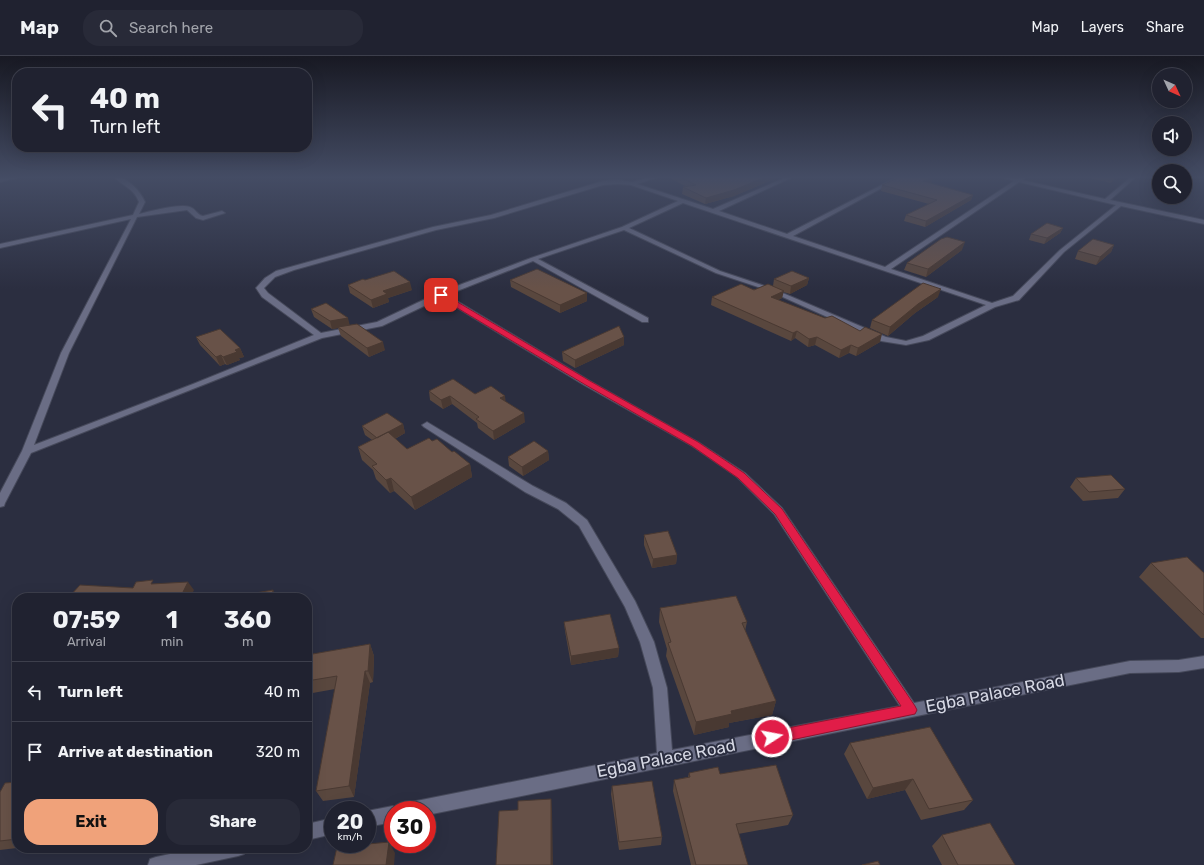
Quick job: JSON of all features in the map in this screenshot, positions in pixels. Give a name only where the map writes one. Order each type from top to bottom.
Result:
[{"type":"street","points":[[0,246],[147,214]]},
{"type":"street","points":[[195,214],[198,217],[204,218],[219,214]]},
{"type":"street","points":[[320,336],[265,295],[260,288],[262,284],[283,271],[435,228],[503,214]]},
{"type":"street","points":[[27,452],[320,336],[379,324],[441,295],[533,259],[624,228],[656,214]]},
{"type":"street","points":[[722,214],[992,304]]},
{"type":"street","points":[[788,236],[830,214]]},
{"type":"street","points":[[886,269],[969,214]]},
{"type":"street","points":[[624,228],[718,272],[769,290],[884,339],[906,343],[926,338],[992,304],[1016,298],[1062,251],[1108,214]]},
{"type":"street","points":[[1166,214],[1204,222]]},
{"type":"street","points":[[0,503],[27,452],[65,353],[135,216]]},
{"type":"street","points":[[533,259],[645,320]]},
{"type":"street","points":[[441,295],[587,383],[695,444],[741,475],[778,511],[911,710]]},
{"type":"street","points":[[427,425],[529,489],[562,506],[582,523],[631,605],[646,642],[660,688],[665,758]]},
{"type":"street","name":"Egba Palace Road","points":[[436,805],[665,758],[1130,667],[1179,666],[1204,662]]},
{"type":"street","points":[[312,831],[324,828]]},
{"type":"street","points":[[156,865],[214,853]]},
{"type":"building","points":[[909,214],[939,214],[926,221],[906,215]]},
{"type":"building","points":[[1047,223],[1063,228],[1047,238],[1031,234]]},
{"type":"building","points":[[947,237],[965,242],[928,269],[907,263],[941,239]]},
{"type":"building","points":[[1093,239],[1114,245],[1100,257],[1078,251]]},
{"type":"building","points":[[537,269],[587,293],[560,305],[510,280]]},
{"type":"building","points":[[394,271],[410,282],[383,291],[387,294],[371,300],[348,285],[363,279],[365,280]]},
{"type":"building","points":[[792,271],[809,278],[791,286],[774,279]]},
{"type":"building","points":[[923,283],[941,289],[918,304],[890,327],[872,320]]},
{"type":"building","points":[[741,284],[754,290],[768,284],[784,291],[771,297],[825,318],[832,316],[860,331],[865,327],[882,334],[858,348],[851,345],[841,350],[817,337],[809,339],[797,331],[793,333],[712,297]]},
{"type":"building","points":[[326,303],[348,318],[330,321],[311,309]]},
{"type":"building","points":[[357,324],[383,342],[367,348],[338,327]]},
{"type":"building","points":[[619,326],[624,337],[575,360],[562,352]]},
{"type":"building","points":[[220,329],[240,348],[235,350],[237,352],[223,357],[221,355],[216,357],[196,337]]},
{"type":"building","points":[[453,379],[475,394],[491,386],[505,396],[500,398],[524,413],[493,431],[476,419],[479,417],[450,396],[441,400],[429,391]]},
{"type":"building","points":[[387,413],[403,424],[377,438],[362,426]]},
{"type":"building","points":[[388,432],[407,449],[429,438],[432,441],[437,439],[452,452],[454,451],[470,464],[411,497],[391,478],[386,480],[372,466],[377,464],[358,447]]},
{"type":"building","points":[[534,441],[548,451],[522,467],[508,457]]},
{"type":"building","points":[[1111,475],[1125,489],[1089,492],[1076,478]]},
{"type":"building","points":[[668,531],[677,555],[653,559],[644,535]]},
{"type":"building","points":[[1187,557],[1204,573],[1204,615],[1151,563]]},
{"type":"building","points":[[153,580],[151,584],[188,582],[182,593],[73,593],[80,585],[133,588],[136,582]]},
{"type":"building","points":[[273,590],[273,593],[255,593]]},
{"type":"building","points":[[736,596],[747,622],[742,623],[776,701],[731,711],[732,714],[696,722],[668,643],[671,642],[660,608]]},
{"type":"building","points":[[610,614],[619,648],[571,656],[564,622]]},
{"type":"building","points":[[370,644],[368,671],[365,671],[349,786],[316,791],[337,676],[312,680],[312,654]]},
{"type":"building","points":[[930,727],[973,800],[929,809],[913,779],[873,788],[850,743]]},
{"type":"building","points":[[776,765],[793,815],[736,824],[748,865],[696,865],[674,780],[690,777],[689,773],[718,767],[720,774]]},
{"type":"building","points":[[652,781],[662,837],[619,842],[612,786]]},
{"type":"building","points":[[12,782],[12,840],[0,841],[0,792],[5,783]]},
{"type":"building","points":[[551,799],[551,865],[496,865],[499,811],[518,810],[518,801]]},
{"type":"building","points":[[990,823],[1015,865],[958,865],[942,835]]},
{"type":"building","points":[[384,842],[384,853],[388,853],[386,865],[333,865],[336,853],[376,853],[376,843]]},
{"type":"building","points":[[878,861],[880,865],[862,865]]},
{"type":"route","points":[[441,295],[587,383],[695,444],[741,475],[778,511],[911,710],[772,737]]}]
